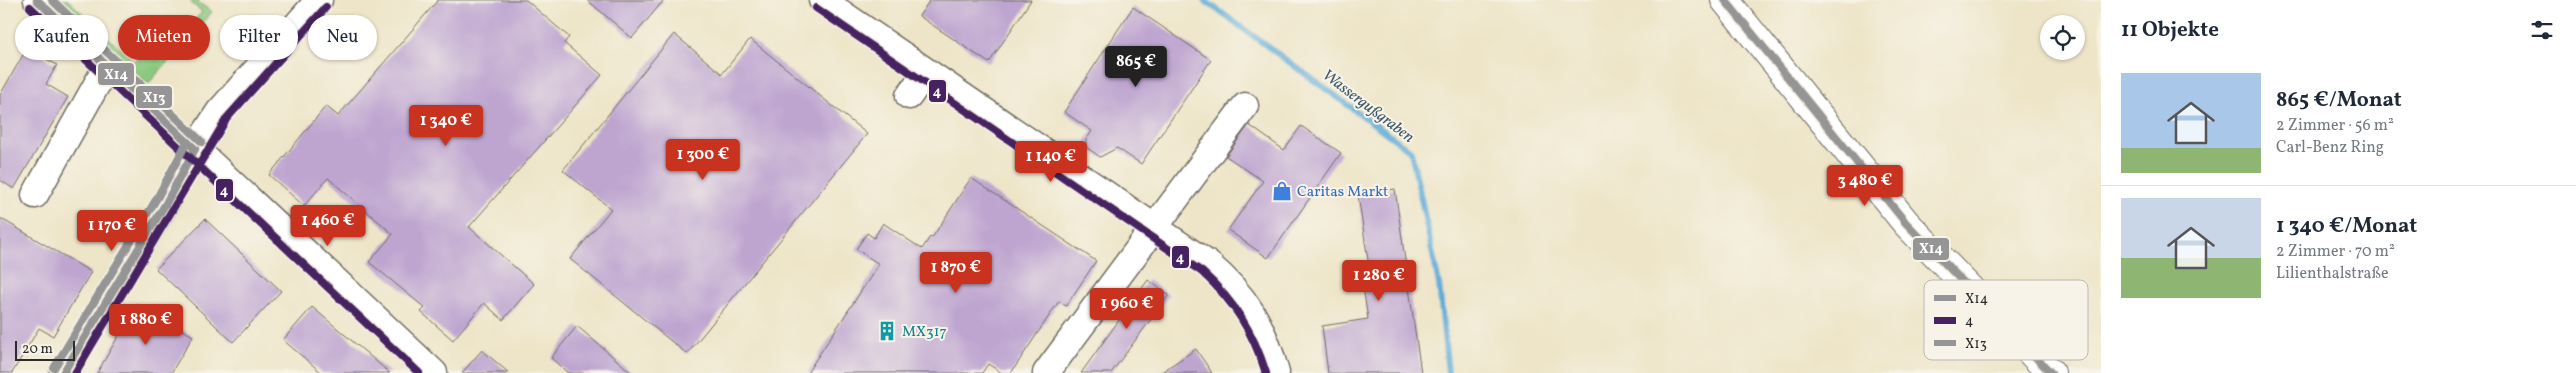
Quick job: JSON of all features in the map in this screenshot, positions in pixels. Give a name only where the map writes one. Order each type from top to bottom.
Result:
[{"type":"main road","points":[[1725,0],[1906,223],[1961,280]]},
{"type":"main road","points":[[2038,360],[2051,373]]},
{"type":"street","points":[[37,0],[434,373]]},
{"type":"street","points":[[63,373],[166,203],[195,149],[219,112],[319,0]]},
{"type":"street","points":[[822,0],[1208,264],[1242,296],[1263,333],[1276,373]]},
{"type":"street","points":[[35,195],[107,66]]},
{"type":"street","points":[[909,96],[926,72]]},
{"type":"street","points":[[1046,373],[1245,106]]},
{"type":"green space","points":[[59,0],[68,0],[84,15],[75,15]]},
{"type":"green space","points":[[193,0],[199,0],[198,2],[212,12],[209,15],[199,15],[202,12],[191,3]]},
{"type":"green space","points":[[108,38],[118,47],[118,56],[108,46]]},
{"type":"green space","points":[[123,60],[132,60],[134,62],[136,60],[169,60],[148,84]]},
{"type":"building","points":[[438,0],[526,0],[569,37],[564,43],[602,75],[469,227],[534,284],[503,320],[484,303],[453,340],[421,312],[425,308],[369,262],[393,234],[328,178],[304,206],[269,175],[326,106],[338,116]]},
{"type":"building","points":[[587,0],[664,0],[632,38]]},
{"type":"building","points":[[930,0],[1031,0],[989,63],[919,16]]},
{"type":"building","points":[[1133,7],[1211,60],[1141,164],[1117,148],[1100,157],[1086,147],[1086,140],[1092,131],[1064,112]]},
{"type":"building","points":[[674,34],[722,74],[750,39],[867,134],[687,354],[570,259],[611,209],[563,170]]},
{"type":"building","points":[[20,60],[48,60],[57,65],[46,84],[68,97],[14,189],[0,180],[0,95]]},
{"type":"building","points":[[1249,125],[1284,150],[1301,126],[1341,153],[1268,258],[1228,230],[1263,181],[1226,156]]},
{"type":"building","points":[[971,178],[1096,261],[1066,306],[1059,301],[1011,373],[1002,373],[988,364],[982,373],[807,373],[879,264],[856,249],[867,233],[874,238],[883,223],[922,249],[930,237],[932,238]]},
{"type":"building","points":[[1395,189],[1421,373],[1328,373],[1322,326],[1368,319],[1363,287],[1372,286],[1358,195]]},
{"type":"building","points":[[0,218],[91,272],[53,336],[39,328],[12,373],[0,373]]},
{"type":"building","points":[[205,219],[281,291],[233,342],[156,269]]},
{"type":"building","points":[[1148,280],[1169,295],[1111,373],[1081,373]]},
{"type":"building","points":[[137,304],[193,336],[171,373],[97,373]]},
{"type":"building","points":[[312,307],[390,373],[322,373],[283,340]]},
{"type":"building","points":[[577,326],[632,373],[568,373],[551,358]]},
{"type":"building","points":[[1196,349],[1212,373],[1160,373]]},
{"type":"building","points":[[482,350],[509,373],[462,373]]},
{"type":"waterway","name":"Wassergußgraben","points":[[1204,0],[1411,151],[1439,284],[1448,373]]},
{"type":"transit line","name":"X14","points":[[37,0],[195,149]]},
{"type":"transit line","name":"X13","points":[[52,0],[202,142]]},
{"type":"transit line","name":"X14","points":[[1725,0],[1906,223],[1961,280]]},
{"type":"transit line","name":"4","points":[[30,7],[419,373]]},
{"type":"transit line","name":"4","points":[[75,373],[227,118],[326,7]]},
{"type":"transit line","name":"4","points":[[816,8],[1202,272],[1224,294],[1241,318],[1255,344],[1266,373]]},
{"type":"transit line","name":"X13","points":[[54,368],[157,198],[186,144]]},
{"type":"transit line","name":"X14","points":[[63,373],[166,203],[195,149]]},
{"type":"transit line","name":"X14","points":[[2038,360],[2051,373]]},
{"type":"place","name":"Caritas Markt","points":[[1282,191]]},
{"type":"place","name":"MX317","points":[[887,331]]}]
